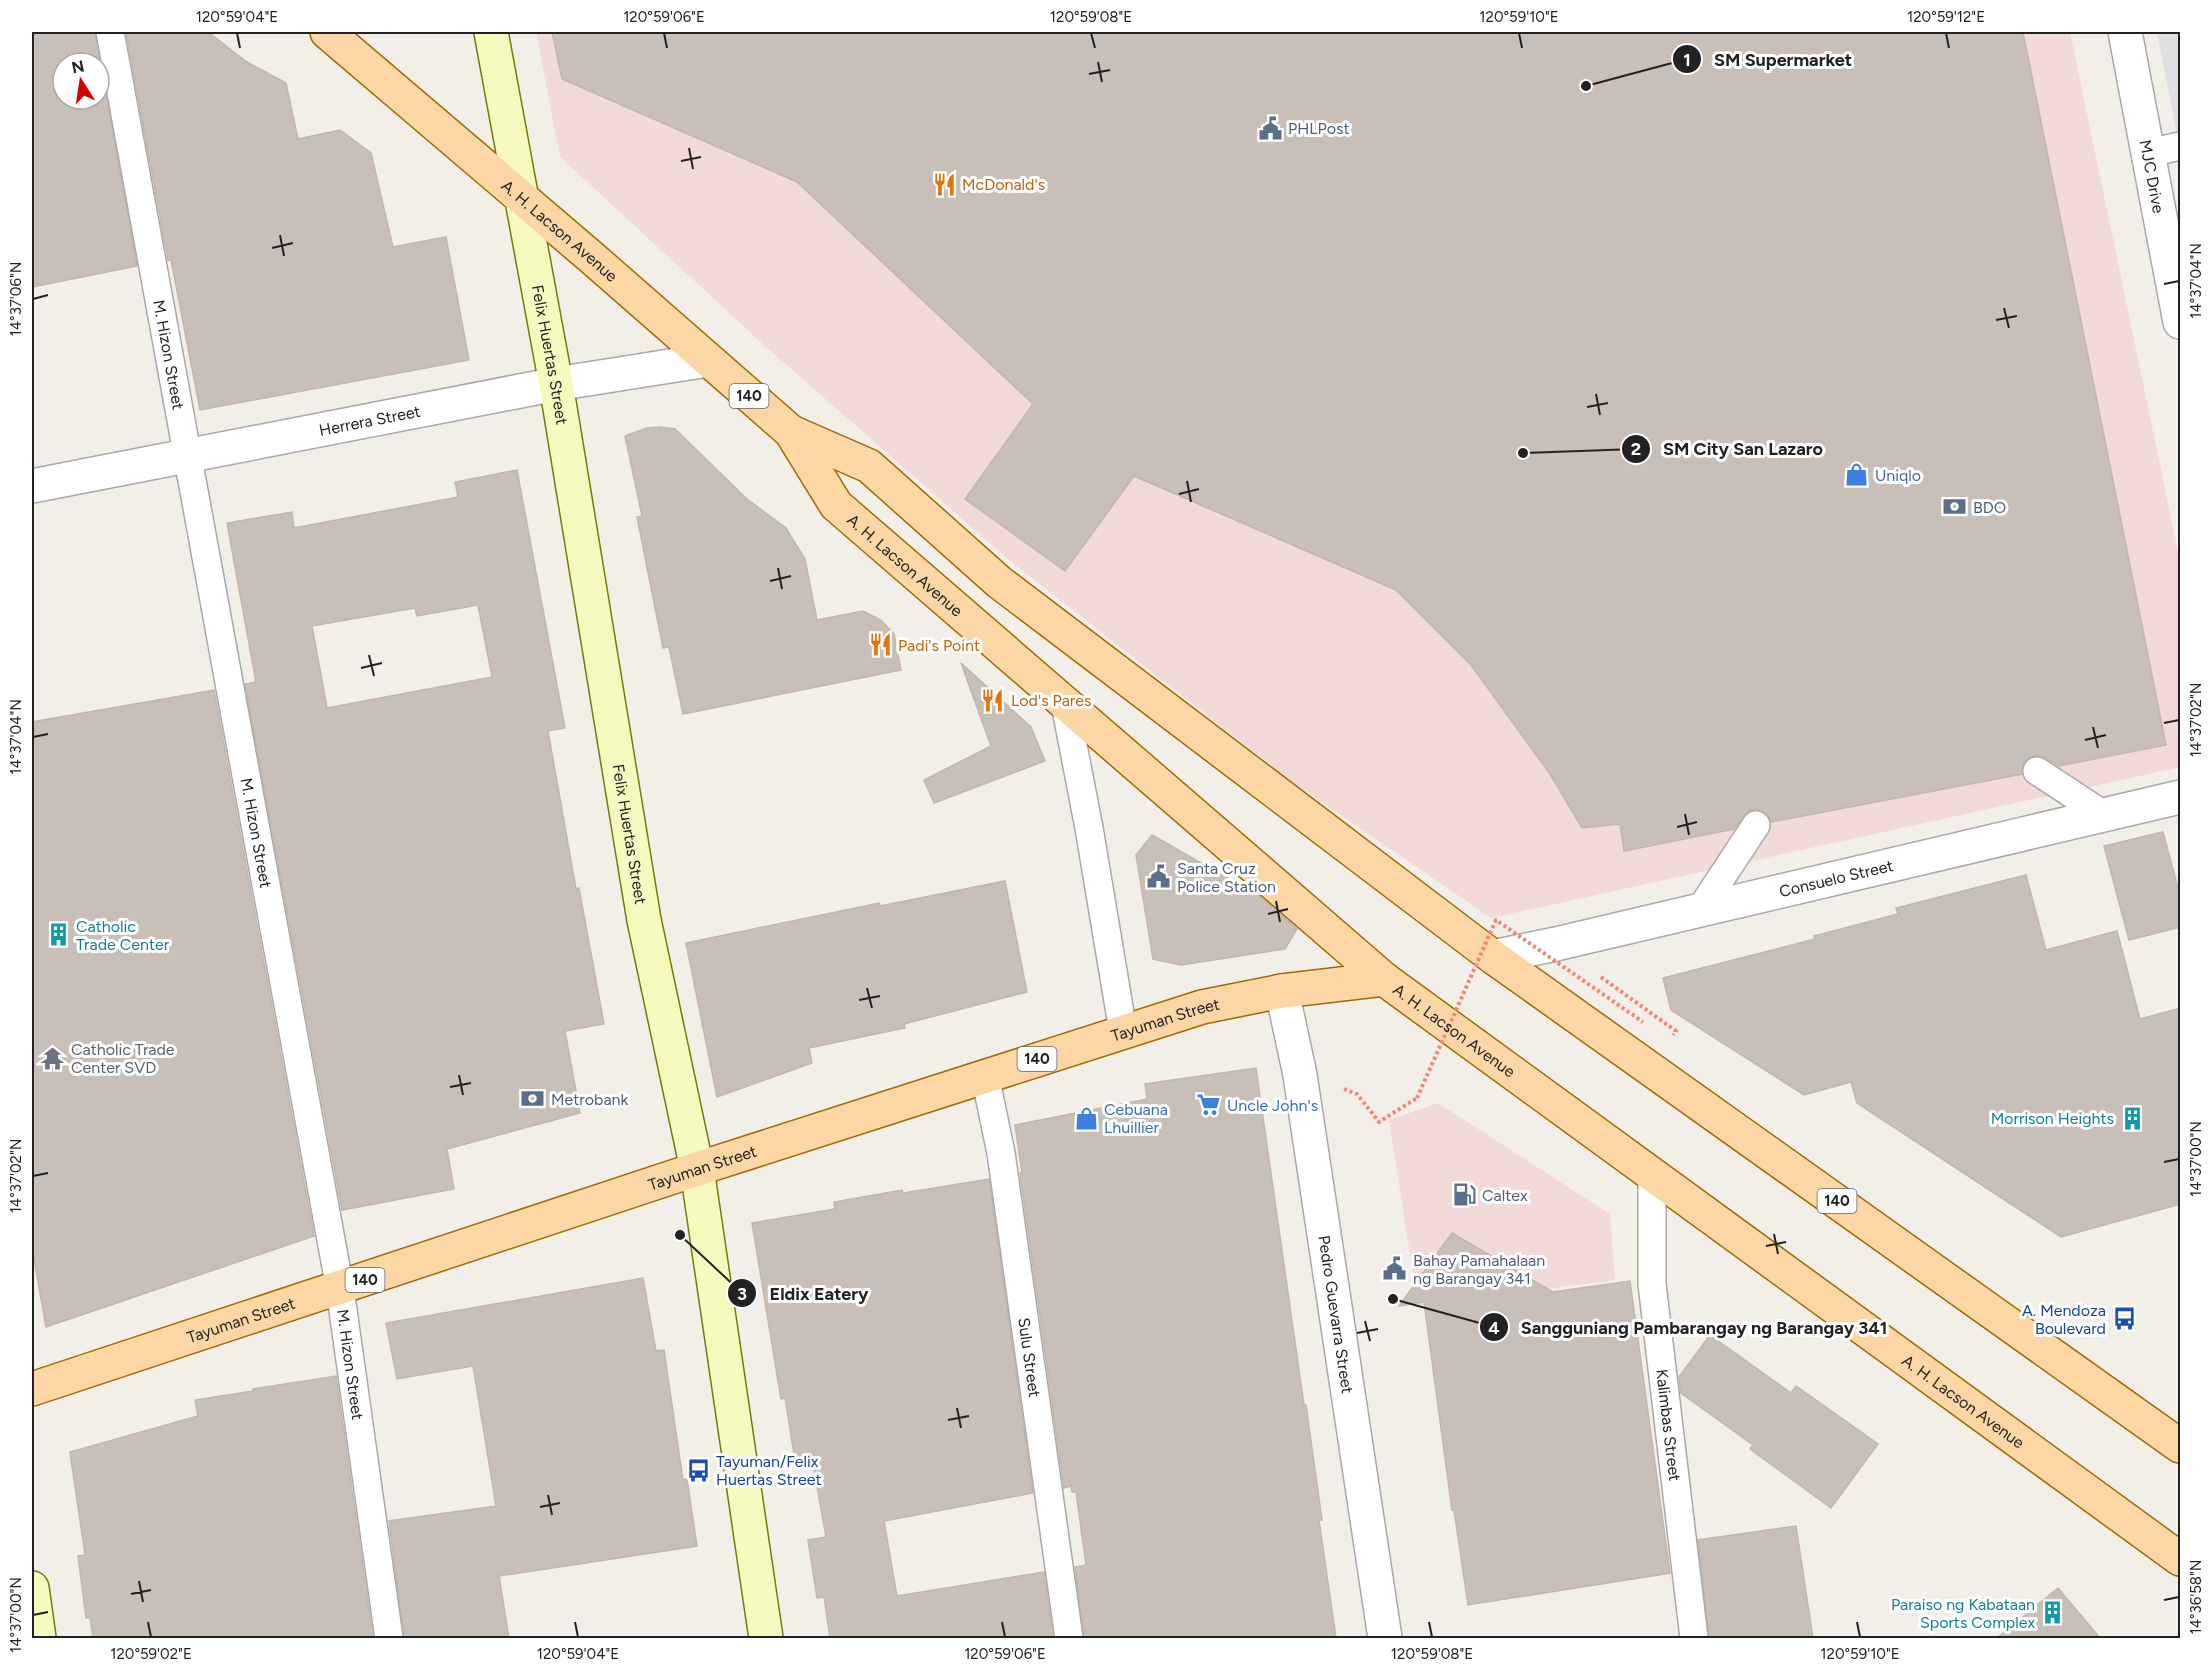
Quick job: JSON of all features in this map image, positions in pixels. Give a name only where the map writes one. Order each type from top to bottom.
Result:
[{"type":"main road","name":"A. H. Lacson Avenue","points":[[327,32],[591,257],[791,432],[869,466],[999,582],[1493,957],[2181,1446]]},
{"type":"main road","name":"A. H. Lacson Avenue","points":[[791,432],[836,505],[1384,979],[2181,1559]]},
{"type":"main road","name":"Tayuman Street","points":[[32,1389],[697,1169],[1202,1007],[1282,991],[1384,979]]},
{"type":"street","name":"Felix Huertas Street","points":[[491,32],[556,384],[644,920],[697,1169],[766,1638]]},
{"type":"street","name":"MJC Drive","points":[[2125,32],[2181,322]]},
{"type":"street","name":"Herrera Street","points":[[32,486],[556,384],[708,360]]},
{"type":"street","name":"Consuelo Street","points":[[1493,957],[2181,797]]},
{"type":"street","name":"Pedro Guevarra Street","points":[[1282,991],[1300,1075],[1385,1638]]},
{"type":"street","points":[[32,1588],[39,1638]]},
{"type":"lane","name":"M. Hizon Street","points":[[110,32],[340,1289],[389,1638]]},
{"type":"lane","points":[[2149,153],[2181,146]]},
{"type":"lane","points":[[1065,704],[1089,828],[1123,1031]]},
{"type":"lane","points":[[2037,771],[2104,815]]},
{"type":"lane","points":[[1700,910],[1756,825]]},
{"type":"lane","name":"Sulu Street","points":[[985,1076],[1001,1153],[1069,1638]]},
{"type":"lane","name":"Kalimbas Street","points":[[1652,1174],[1652,1284],[1694,1638]]},
{"type":"path","points":[[1357,1094],[1379,1122],[1418,1098],[1496,920],[1643,1022]]},
{"type":"shaded area","points":[[536,32],[2070,32],[2180,561],[2180,767],[1491,918],[1291,781],[1009,560],[765,346],[560,157]]},
{"type":"shaded area","points":[[2157,32],[2180,32],[2180,150]]},
{"type":"shaded area","points":[[1438,1103],[1610,1214],[1615,1280],[1418,1306],[1389,1120]]},
{"type":"building","points":[[32,32],[95,32],[98,51],[51,51],[51,111],[109,111],[137,266],[32,287]]},
{"type":"building","points":[[126,32],[208,32],[247,62],[286,83],[298,139],[340,130],[371,153],[393,247],[446,237],[469,360],[200,410],[171,260],[168,260]]},
{"type":"building","points":[[552,32],[2023,32],[2166,745],[2059,766],[2037,755],[2024,762],[2022,774],[1771,822],[1765,812],[1756,809],[1743,816],[1734,829],[1624,851],[1620,824],[1582,828],[1550,774],[1471,665],[1396,590],[1134,476],[1065,571],[965,499],[1033,404],[797,182],[562,79]]},
{"type":"building","points":[[647,428],[675,429],[747,499],[786,528],[805,559],[817,620],[863,611],[881,620],[894,634],[901,670],[683,714],[669,647],[663,648],[637,517],[642,516],[625,436]]},
{"type":"building","points":[[517,470],[565,728],[548,731],[576,889],[579,888],[604,1024],[565,1031],[580,1113],[447,1149],[454,1189],[342,1210],[245,684],[256,682],[227,523],[292,512],[294,528],[458,497],[455,482]],"holes":[[[478,605],[492,677],[327,708],[312,626],[415,608],[417,616]]]},
{"type":"building","points":[[961,663],[1031,727],[1045,761],[934,803],[924,780],[991,746]]},
{"type":"building","points":[[214,690],[314,1236],[46,1327],[32,1248],[32,722]]},
{"type":"building","points":[[2163,832],[2181,899],[2181,927],[2129,940],[2104,846]]},
{"type":"building","points":[[1152,835],[1259,896],[1297,929],[1285,949],[1181,965],[1153,959],[1136,855]]},
{"type":"building","points":[[2026,875],[2046,950],[2117,931],[2140,1019],[2181,1008],[2181,1204],[2061,1237],[1857,1103],[1851,1082],[1804,1095],[1671,1010],[1663,978],[1815,939],[1814,936],[1898,914],[1896,908]]},
{"type":"building","points":[[1005,881],[1027,992],[904,1024],[905,1028],[809,1048],[812,1063],[717,1097],[686,943],[879,903],[880,906]]},
{"type":"building","points":[[1256,1068],[1304,1405],[1306,1405],[1336,1638],[1084,1638],[1075,1567],[1086,1565],[1076,1492],[1072,1492],[1071,1486],[1064,1488],[1015,1125],[1147,1099],[1145,1084]]},
{"type":"building","points":[[989,1179],[1033,1493],[884,1521],[897,1596],[1044,1572],[1053,1638],[830,1638],[824,1597],[817,1598],[808,1540],[826,1537],[813,1464],[796,1467],[785,1398],[781,1399],[752,1223],[835,1209],[834,1202],[902,1190],[903,1193]]},
{"type":"building","points":[[1452,1233],[1553,1292],[1630,1281],[1670,1573],[1468,1605],[1454,1510],[1452,1510],[1424,1302],[1399,1306]]},
{"type":"building","points":[[643,1278],[656,1351],[664,1350],[683,1480],[687,1479],[697,1546],[499,1576],[509,1638],[404,1638],[389,1521],[496,1506],[473,1366],[397,1379],[386,1323]]},
{"type":"building","points":[[1710,1335],[1791,1393],[1796,1386],[1878,1444],[1831,1508],[1750,1449],[1753,1445],[1681,1393],[1679,1377]]},
{"type":"building","points":[[336,1376],[373,1638],[93,1638],[90,1618],[86,1618],[78,1556],[85,1555],[70,1452],[198,1416],[195,1400]]},
{"type":"building","points":[[1796,1526],[1813,1638],[1709,1638],[1698,1540]]},
{"type":"building","name":"Paraiso ng Kabataan Sports Complex","points":[[2058,1588],[2100,1638],[1997,1638]]},
{"type":"place","name":"SM Supermarket","points":[[1586,86]]},
{"type":"place","name":"PHLPost","points":[[1270,128]]},
{"type":"place","name":"McDonald's","points":[[944,184]]},
{"type":"place","name":"SM City San Lazaro","points":[[1523,453]]},
{"type":"place","name":"Uniqlo","points":[[1857,475]]},
{"type":"place","name":"BDO","points":[[1955,507]]},
{"type":"place","name":"Padi's Point","points":[[880,645]]},
{"type":"place","name":"Lod's Pares","points":[[993,700]]},
{"type":"place","name":"Santa Cruz Police Station","points":[[1159,877]]},
{"type":"place","name":"Catholic Trade Center","points":[[58,935]]},
{"type":"place","name":"Catholic Trade Center SVD","points":[[53,1058]]},
{"type":"place","name":"Metrobank","points":[[533,1099]]},
{"type":"place","name":"Uncle John's","points":[[1209,1105]]},
{"type":"place","name":"Cebuana Lhuillier","points":[[1086,1118]]},
{"type":"place","name":"Morrison Heights","points":[[2132,1118]]},
{"type":"place","name":"Caltex","points":[[1464,1195]]},
{"type":"place","name":"Eldix Eatery","points":[[680,1235]]},
{"type":"place","name":"Bahay Pamahalaan ng Barangay 341","points":[[1395,1269]]},
{"type":"place","name":"Sangguniang Pambarangay ng Barangay 341","points":[[1393,1299]]},
{"type":"place","name":"A. Mendoza Boulevard","points":[[2124,1319]]},
{"type":"place","name":"Tayuman/Felix Huertas Street","points":[[698,1470]]},
{"type":"place","name":"Paraiso ng Kabataan Sports Complex","points":[[2053,1613]]}]
